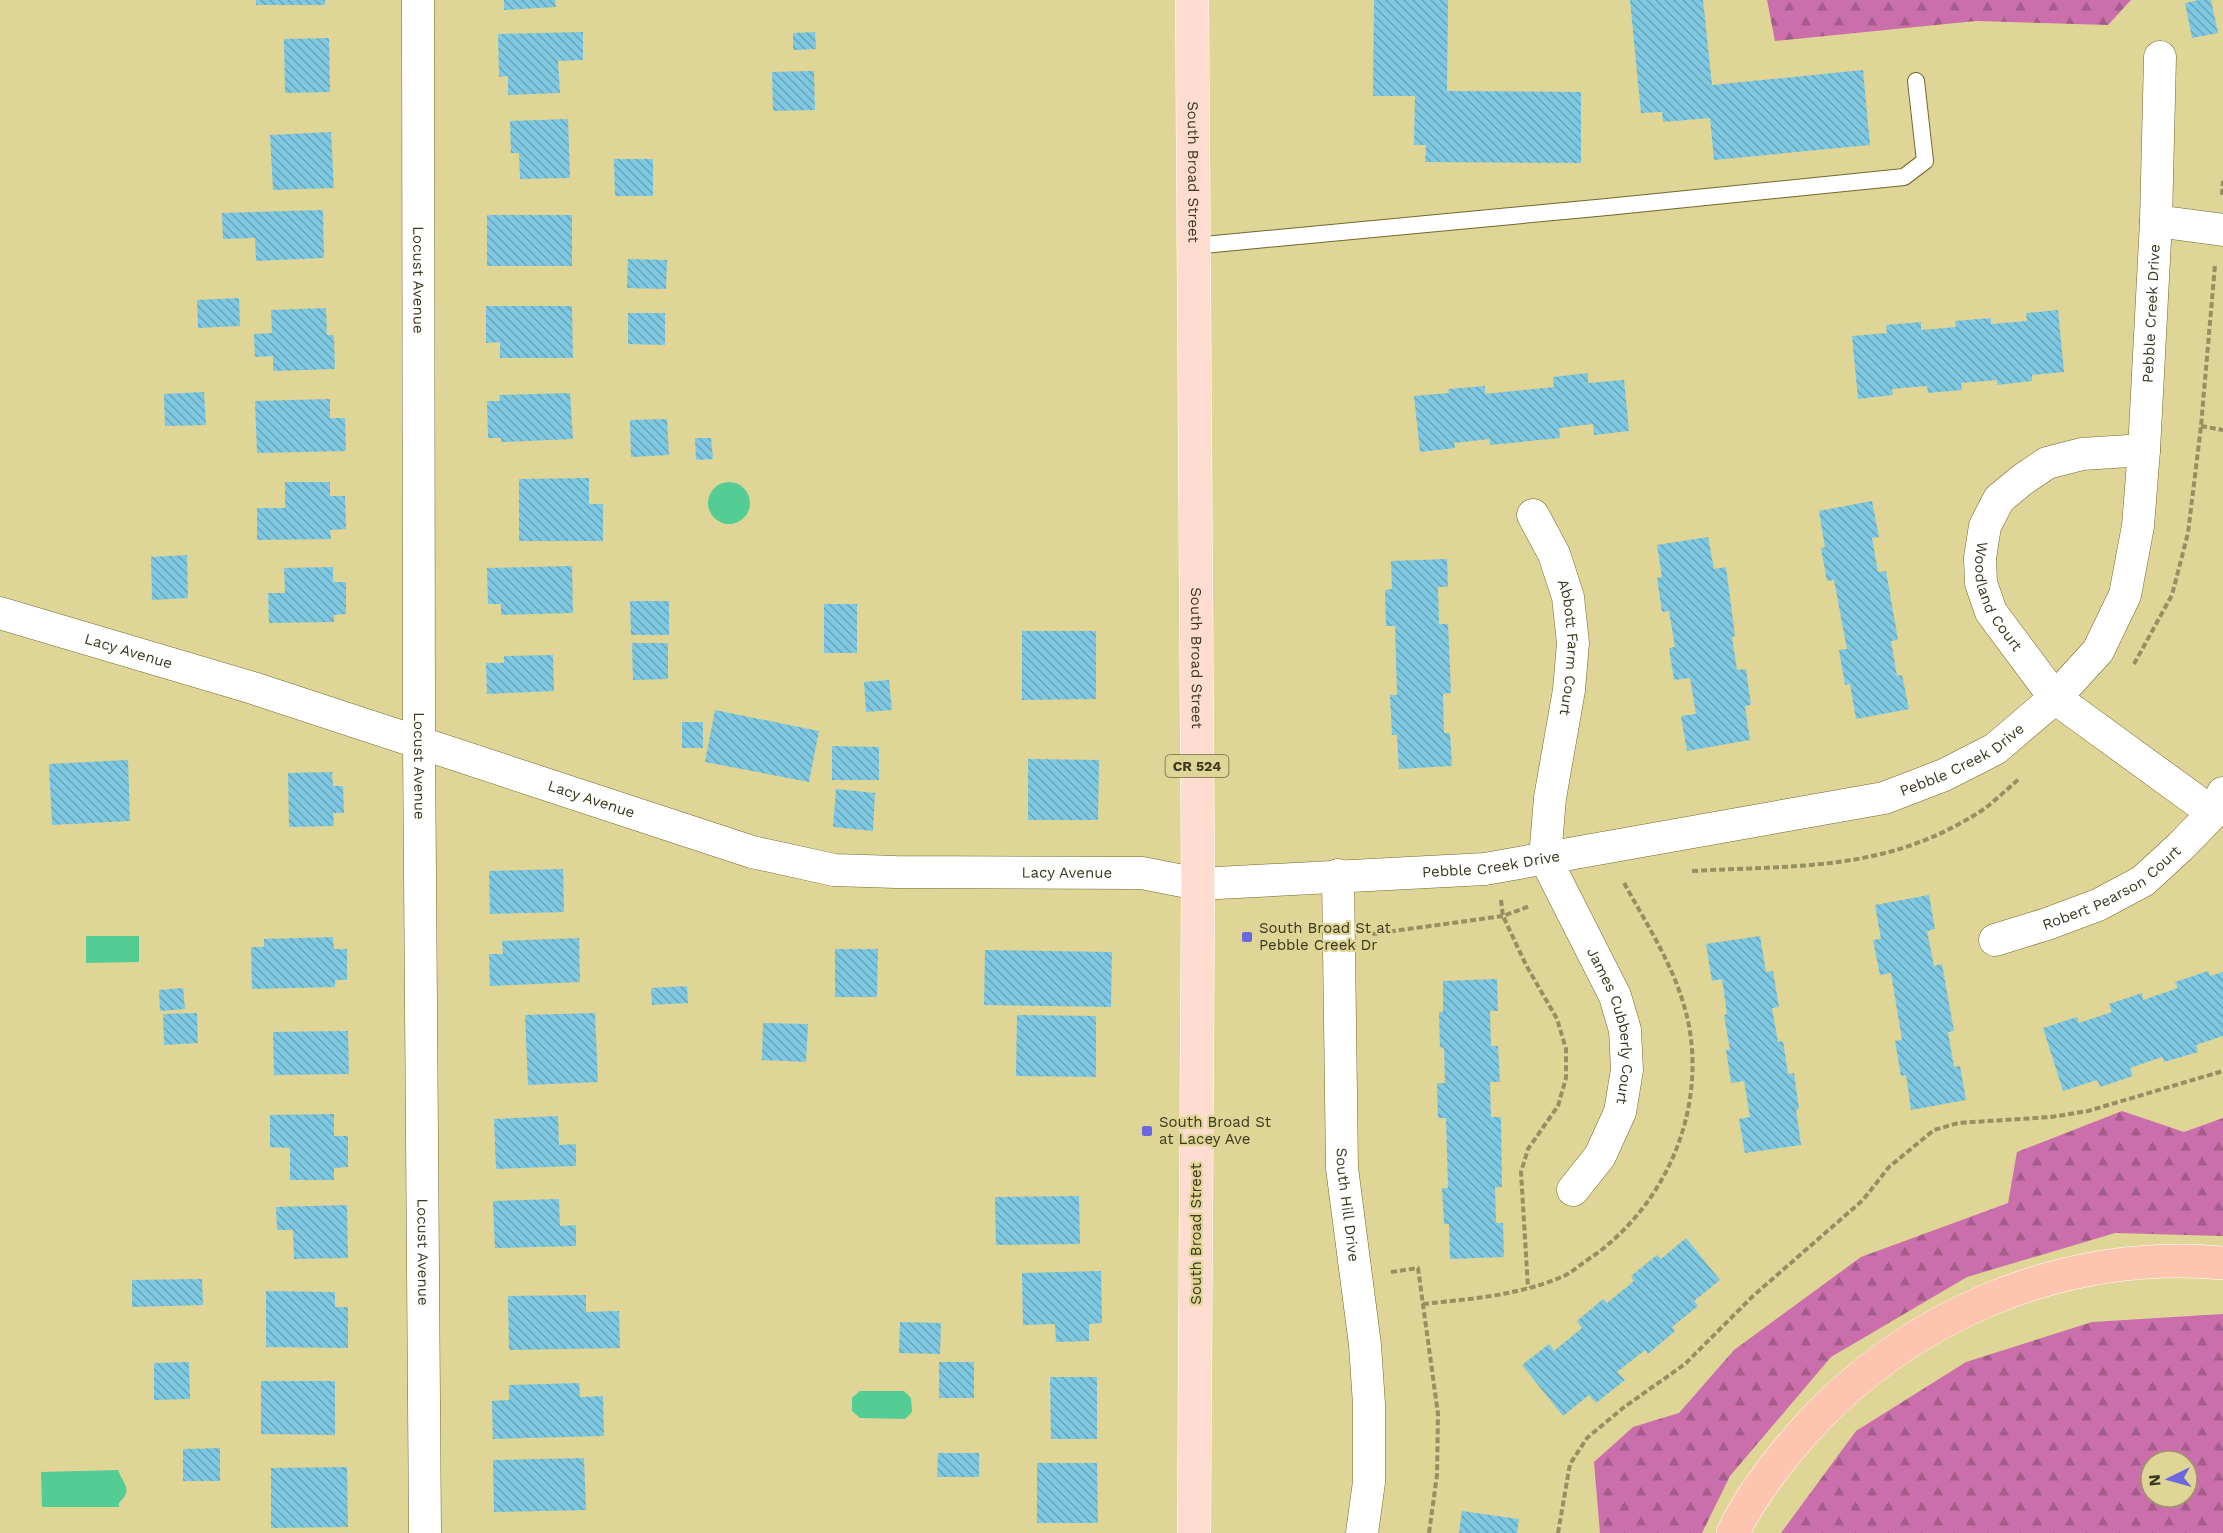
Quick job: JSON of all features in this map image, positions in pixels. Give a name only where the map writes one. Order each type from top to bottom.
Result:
[{"type":"highway","points":[[1733,1533],[1776,1464],[1822,1410],[1876,1364],[1928,1329],[1991,1298],[2059,1276],[2120,1264],[2191,1260],[2223,1263]]},
{"type":"main road","name":"South Broad Street","points":[[1192,0],[1197,884],[1194,1533]]},
{"type":"street","name":"Locust Avenue","points":[[418,0],[418,743],[425,1533]]},
{"type":"street","name":"Pebble Creek Drive","points":[[1197,884],[1338,875],[1424,873],[1496,867],[1884,798],[1944,775],[1995,749],[2055,698],[2098,651],[2125,595],[2138,526],[2145,450],[2156,221],[2160,57]]},
{"type":"street","points":[[2156,221],[2220,230]]},
{"type":"street","name":"Woodland Court","points":[[2055,698],[1991,612],[1981,584],[1980,558],[1985,526],[1999,499],[2047,463],[2082,454],[2145,450]]},
{"type":"street","name":"Abbott Farm Court","points":[[1533,515],[1554,554],[1568,597],[1573,643],[1569,690],[1550,798],[1545,858]]},
{"type":"street","name":"Lacy Avenue","points":[[0,613],[253,688],[752,852],[834,870],[1142,873],[1197,884]]},
{"type":"street","name":"Robert Pearson Court","points":[[1995,940],[2098,905],[2143,881],[2181,846],[2218,803],[2055,698]]},
{"type":"street","name":"James Cubberly Court","points":[[1545,858],[1615,996],[1625,1030],[1627,1070],[1620,1112],[1600,1156],[1574,1190]]},
{"type":"street","name":"South Hill Drive","points":[[1338,875],[1342,1168],[1365,1345],[1369,1404],[1368,1482],[1362,1533]]},
{"type":"lane","points":[[1193,246],[1904,177],[1925,161],[1916,81]]},
{"type":"path","points":[[2130,669],[2172,595],[2188,532],[2201,426],[2223,181]]},
{"type":"path","points":[[2201,426],[2223,430]]},
{"type":"path","points":[[1496,867],[1503,916],[1526,964],[1557,1019],[1566,1049],[1566,1077],[1558,1106],[1528,1149],[1521,1172],[1528,1288]]},
{"type":"path","points":[[1339,938],[1503,916],[1541,902],[1566,898]]},
{"type":"path","points":[[1558,1533],[1570,1464],[1587,1438],[1623,1408],[1685,1364],[1753,1296],[1863,1200],[1889,1167],[1934,1130],[1958,1122],[2051,1117],[2088,1111],[2223,1071]]},
{"type":"path","points":[[1355,1277],[1418,1268],[1438,1414],[1437,1475],[1429,1533]]},
{"type":"green space","points":[[1767,0],[2131,0],[2108,25],[1976,21],[1775,41]]},
{"type":"green space","points":[[2122,1111],[2184,1132],[2223,1118],[2223,1236],[2115,1233],[1967,1277],[1831,1357],[1730,1476],[1702,1533],[1600,1533],[1594,1462],[1633,1427],[1679,1413],[1734,1350],[1861,1257],[2008,1203],[2017,1152]]},
{"type":"green space","points":[[2223,1314],[2223,1533],[1781,1533],[1856,1431],[1966,1362],[2092,1322]]},
{"type":"shaded area","points":[[729,482],[744,488],[750,503],[744,518],[729,524],[714,518],[708,503],[714,488]]},
{"type":"shaded area","points":[[86,936],[139,936],[139,962],[86,963]]},
{"type":"shaded area","points":[[860,1391],[904,1391],[911,1398],[912,1412],[905,1419],[860,1418],[852,1411],[852,1398]]},
{"type":"shaded area","points":[[118,1470],[126,1490],[119,1507],[42,1507],[41,1472]]},
{"type":"building","points":[[256,0],[325,0],[325,5],[256,5]]},
{"type":"building","points":[[504,0],[555,0],[556,7],[504,10]]},
{"type":"building","points":[[1374,0],[1448,0],[1447,91],[1581,92],[1581,163],[1425,162],[1426,145],[1414,145],[1415,96],[1373,96]]},
{"type":"building","points":[[1630,0],[1703,0],[1712,85],[1863,70],[1870,145],[1714,160],[1710,118],[1663,122],[1662,112],[1641,113]]},
{"type":"building","points":[[2211,0],[2218,33],[2192,38],[2185,3]]},
{"type":"building","points":[[583,32],[583,60],[558,61],[560,93],[508,95],[508,76],[499,77],[498,34]]},
{"type":"building","points":[[815,32],[816,49],[793,50],[793,33]]},
{"type":"building","points":[[329,38],[330,92],[285,93],[284,39]]},
{"type":"building","points":[[814,71],[815,110],[773,111],[772,72]]},
{"type":"building","points":[[568,119],[570,178],[520,179],[519,153],[511,153],[510,121]]},
{"type":"building","points":[[331,132],[334,188],[273,190],[270,135]]},
{"type":"building","points":[[614,159],[653,159],[653,196],[615,196]]},
{"type":"building","points":[[323,210],[324,258],[256,261],[255,238],[223,239],[222,213]]},
{"type":"building","points":[[487,215],[572,215],[572,266],[487,266]]},
{"type":"building","points":[[628,259],[667,260],[666,289],[627,288]]},
{"type":"building","points":[[239,298],[240,326],[198,328],[197,300]]},
{"type":"building","points":[[486,306],[572,306],[573,358],[500,358],[500,342],[486,343]]},
{"type":"building","points":[[326,308],[327,335],[334,335],[335,369],[273,371],[273,356],[255,357],[254,334],[272,333],[271,310]]},
{"type":"building","points":[[2058,310],[2064,372],[2032,375],[2032,381],[1997,385],[1997,380],[1961,383],[1962,390],[1928,393],[1927,386],[1892,389],[1893,395],[1858,399],[1852,336],[1887,333],[1886,325],[1921,322],[1921,330],[1956,327],[1955,321],[1991,318],[1991,324],[2027,321],[2026,313]]},
{"type":"building","points":[[628,313],[665,313],[665,345],[628,344]]},
{"type":"building","points":[[1588,373],[1588,383],[1624,380],[1629,431],[1594,435],[1593,424],[1559,428],[1560,438],[1490,445],[1490,439],[1454,443],[1455,448],[1420,452],[1414,396],[1449,393],[1448,389],[1485,386],[1485,394],[1554,387],[1553,377]]},
{"type":"building","points":[[204,392],[206,425],[165,426],[164,394]]},
{"type":"building","points":[[570,393],[573,439],[501,442],[501,438],[488,438],[487,401],[500,401],[499,395]]},
{"type":"building","points":[[330,399],[330,418],[345,418],[346,451],[257,453],[255,401]]},
{"type":"building","points":[[667,419],[669,455],[631,457],[630,420]]},
{"type":"building","points":[[695,438],[711,438],[713,459],[696,460]]},
{"type":"building","points":[[589,478],[589,504],[603,504],[603,541],[519,541],[519,479]]},
{"type":"building","points":[[285,482],[330,482],[330,496],[345,496],[346,529],[330,530],[331,539],[257,540],[257,508],[285,508]]},
{"type":"building","points":[[1872,501],[1879,537],[1872,538],[1878,572],[1886,571],[1898,640],[1891,641],[1897,676],[1902,675],[1909,709],[1856,719],[1850,684],[1845,685],[1839,650],[1847,649],[1834,580],[1827,581],[1821,548],[1825,547],[1819,511]]},
{"type":"building","points":[[1708,537],[1714,569],[1726,567],[1737,670],[1746,669],[1751,705],[1745,706],[1750,740],[1687,751],[1681,716],[1696,714],[1690,678],[1674,680],[1669,648],[1675,647],[1669,611],[1662,612],[1657,578],[1662,577],[1657,545]]},
{"type":"building","points":[[187,555],[188,598],[152,600],[151,557]]},
{"type":"building","points":[[1447,559],[1448,587],[1438,587],[1439,624],[1448,624],[1451,693],[1443,694],[1444,733],[1450,733],[1452,766],[1399,769],[1397,735],[1392,735],[1390,695],[1397,695],[1395,626],[1386,626],[1385,590],[1392,589],[1391,561]]},
{"type":"building","points":[[572,566],[573,613],[501,615],[501,604],[488,604],[487,568]]},
{"type":"building","points":[[333,567],[333,582],[346,582],[346,614],[334,615],[334,622],[269,623],[268,593],[285,593],[284,568]]},
{"type":"building","points":[[630,601],[669,601],[669,635],[631,635]]},
{"type":"building","points":[[824,604],[857,604],[857,653],[824,653]]},
{"type":"building","points":[[1022,631],[1096,631],[1096,699],[1022,700]]},
{"type":"building","points":[[632,643],[668,643],[668,679],[633,680]]},
{"type":"building","points":[[553,655],[554,691],[487,694],[486,663],[504,663],[504,656]]},
{"type":"building","points":[[889,680],[892,710],[866,712],[864,682]]},
{"type":"building","points":[[715,710],[819,731],[809,782],[705,762]]},
{"type":"building","points":[[682,722],[703,722],[703,748],[682,748]]},
{"type":"building","points":[[832,746],[879,747],[879,780],[832,780]]},
{"type":"building","points":[[1028,759],[1099,760],[1098,820],[1028,820]]},
{"type":"building","points":[[128,760],[130,821],[52,825],[49,764]]},
{"type":"building","points":[[332,772],[333,786],[343,786],[344,813],[333,813],[334,826],[289,827],[288,773]]},
{"type":"building","points":[[836,789],[875,793],[873,831],[833,827]]},
{"type":"building","points":[[563,869],[564,912],[490,914],[489,871]]},
{"type":"building","points":[[1929,895],[1935,929],[1927,931],[1934,966],[1942,964],[1954,1031],[1948,1032],[1954,1067],[1960,1066],[1966,1100],[1911,1110],[1906,1075],[1901,1076],[1895,1041],[1902,1040],[1891,973],[1880,975],[1873,940],[1881,939],[1875,905]]},
{"type":"building","points":[[1760,936],[1766,972],[1773,971],[1779,1007],[1772,1008],[1778,1042],[1783,1041],[1788,1074],[1794,1073],[1801,1145],[1745,1153],[1739,1119],[1750,1117],[1744,1081],[1731,1083],[1726,1050],[1730,1050],[1724,1015],[1727,1014],[1722,979],[1712,981],[1706,944]]},
{"type":"building","points":[[333,937],[334,949],[347,949],[347,980],[335,980],[335,987],[252,989],[251,947],[264,947],[264,939]]},
{"type":"building","points":[[579,938],[580,982],[490,986],[489,954],[503,954],[502,941]]},
{"type":"building","points":[[835,949],[878,949],[877,997],[835,997]]},
{"type":"building","points":[[985,950],[1112,952],[1111,1007],[984,1005]]},
{"type":"building","points":[[2208,971],[2210,976],[2223,972],[2223,1036],[2196,1045],[2198,1052],[2164,1062],[2162,1057],[2130,1068],[2133,1076],[2100,1087],[2097,1080],[2063,1091],[2043,1028],[2077,1017],[2079,1023],[2112,1012],[2109,1004],[2142,993],[2143,1000],[2178,988],[2175,982]]},
{"type":"building","points":[[1497,979],[1498,1011],[1490,1011],[1491,1046],[1498,1046],[1500,1082],[1490,1082],[1491,1117],[1501,1117],[1502,1187],[1495,1187],[1496,1223],[1503,1223],[1504,1257],[1450,1259],[1449,1224],[1444,1224],[1442,1188],[1448,1188],[1446,1118],[1438,1118],[1437,1083],[1445,1083],[1444,1048],[1440,1047],[1439,1012],[1443,1012],[1443,981]]},
{"type":"building","points":[[687,986],[688,1003],[652,1005],[651,988]]},
{"type":"building","points":[[183,988],[185,1009],[160,1011],[159,990]]},
{"type":"building","points":[[197,1013],[198,1043],[164,1045],[163,1014]]},
{"type":"building","points":[[595,1013],[598,1082],[528,1085],[525,1015]]},
{"type":"building","points":[[1017,1015],[1096,1016],[1096,1077],[1016,1076]]},
{"type":"building","points":[[763,1023],[808,1024],[806,1062],[762,1060]]},
{"type":"building","points":[[348,1031],[349,1074],[274,1075],[273,1032]]},
{"type":"building","points":[[334,1114],[334,1136],[348,1136],[348,1167],[334,1168],[334,1180],[290,1180],[290,1148],[270,1147],[270,1115]]},
{"type":"building","points":[[558,1116],[559,1145],[576,1144],[576,1166],[496,1169],[494,1119]]},
{"type":"building","points":[[1079,1196],[1080,1244],[996,1245],[995,1197]]},
{"type":"building","points":[[559,1199],[560,1226],[576,1225],[576,1246],[495,1248],[493,1201]]},
{"type":"building","points":[[347,1205],[348,1258],[294,1259],[293,1230],[277,1230],[276,1207]]},
{"type":"building","points":[[1686,1238],[1720,1280],[1694,1301],[1698,1306],[1672,1327],[1675,1331],[1648,1354],[1645,1350],[1617,1372],[1625,1380],[1596,1403],[1589,1395],[1563,1416],[1522,1365],[1549,1344],[1554,1351],[1582,1328],[1577,1321],[1603,1299],[1607,1303],[1634,1281],[1631,1276],[1657,1255],[1661,1259]]},
{"type":"building","points":[[1101,1271],[1102,1323],[1089,1324],[1089,1341],[1056,1342],[1055,1324],[1023,1325],[1022,1273]]},
{"type":"building","points":[[202,1279],[203,1305],[132,1307],[132,1280]]},
{"type":"building","points":[[266,1291],[335,1292],[335,1307],[348,1307],[348,1348],[266,1347]]},
{"type":"building","points":[[586,1295],[586,1312],[619,1311],[620,1348],[509,1350],[508,1296]]},
{"type":"building","points":[[900,1322],[941,1323],[940,1354],[899,1353]]},
{"type":"building","points":[[189,1362],[190,1399],[154,1400],[154,1363]]},
{"type":"building","points":[[939,1362],[974,1362],[974,1398],[939,1398]]},
{"type":"building","points":[[1050,1377],[1097,1377],[1097,1439],[1051,1439]]},
{"type":"building","points":[[261,1381],[335,1381],[335,1435],[261,1434]]},
{"type":"building","points":[[579,1383],[580,1397],[603,1396],[604,1436],[493,1439],[492,1401],[509,1400],[509,1385]]},
{"type":"building","points":[[220,1448],[220,1481],[183,1481],[183,1449]]},
{"type":"building","points":[[938,1453],[979,1453],[979,1477],[937,1477]]},
{"type":"building","points":[[584,1458],[586,1510],[494,1512],[493,1460]]},
{"type":"building","points":[[1037,1463],[1097,1463],[1098,1523],[1037,1523]]},
{"type":"building","points":[[347,1467],[348,1527],[271,1528],[271,1468]]},
{"type":"building","points":[[1462,1511],[1519,1519],[1517,1533],[1459,1533]]},
{"type":"place","name":"South Broad St at Pebble Creek Dr","points":[[1247,937]]},
{"type":"place","name":"South Broad St at Lacey Ave","points":[[1147,1131]]}]
